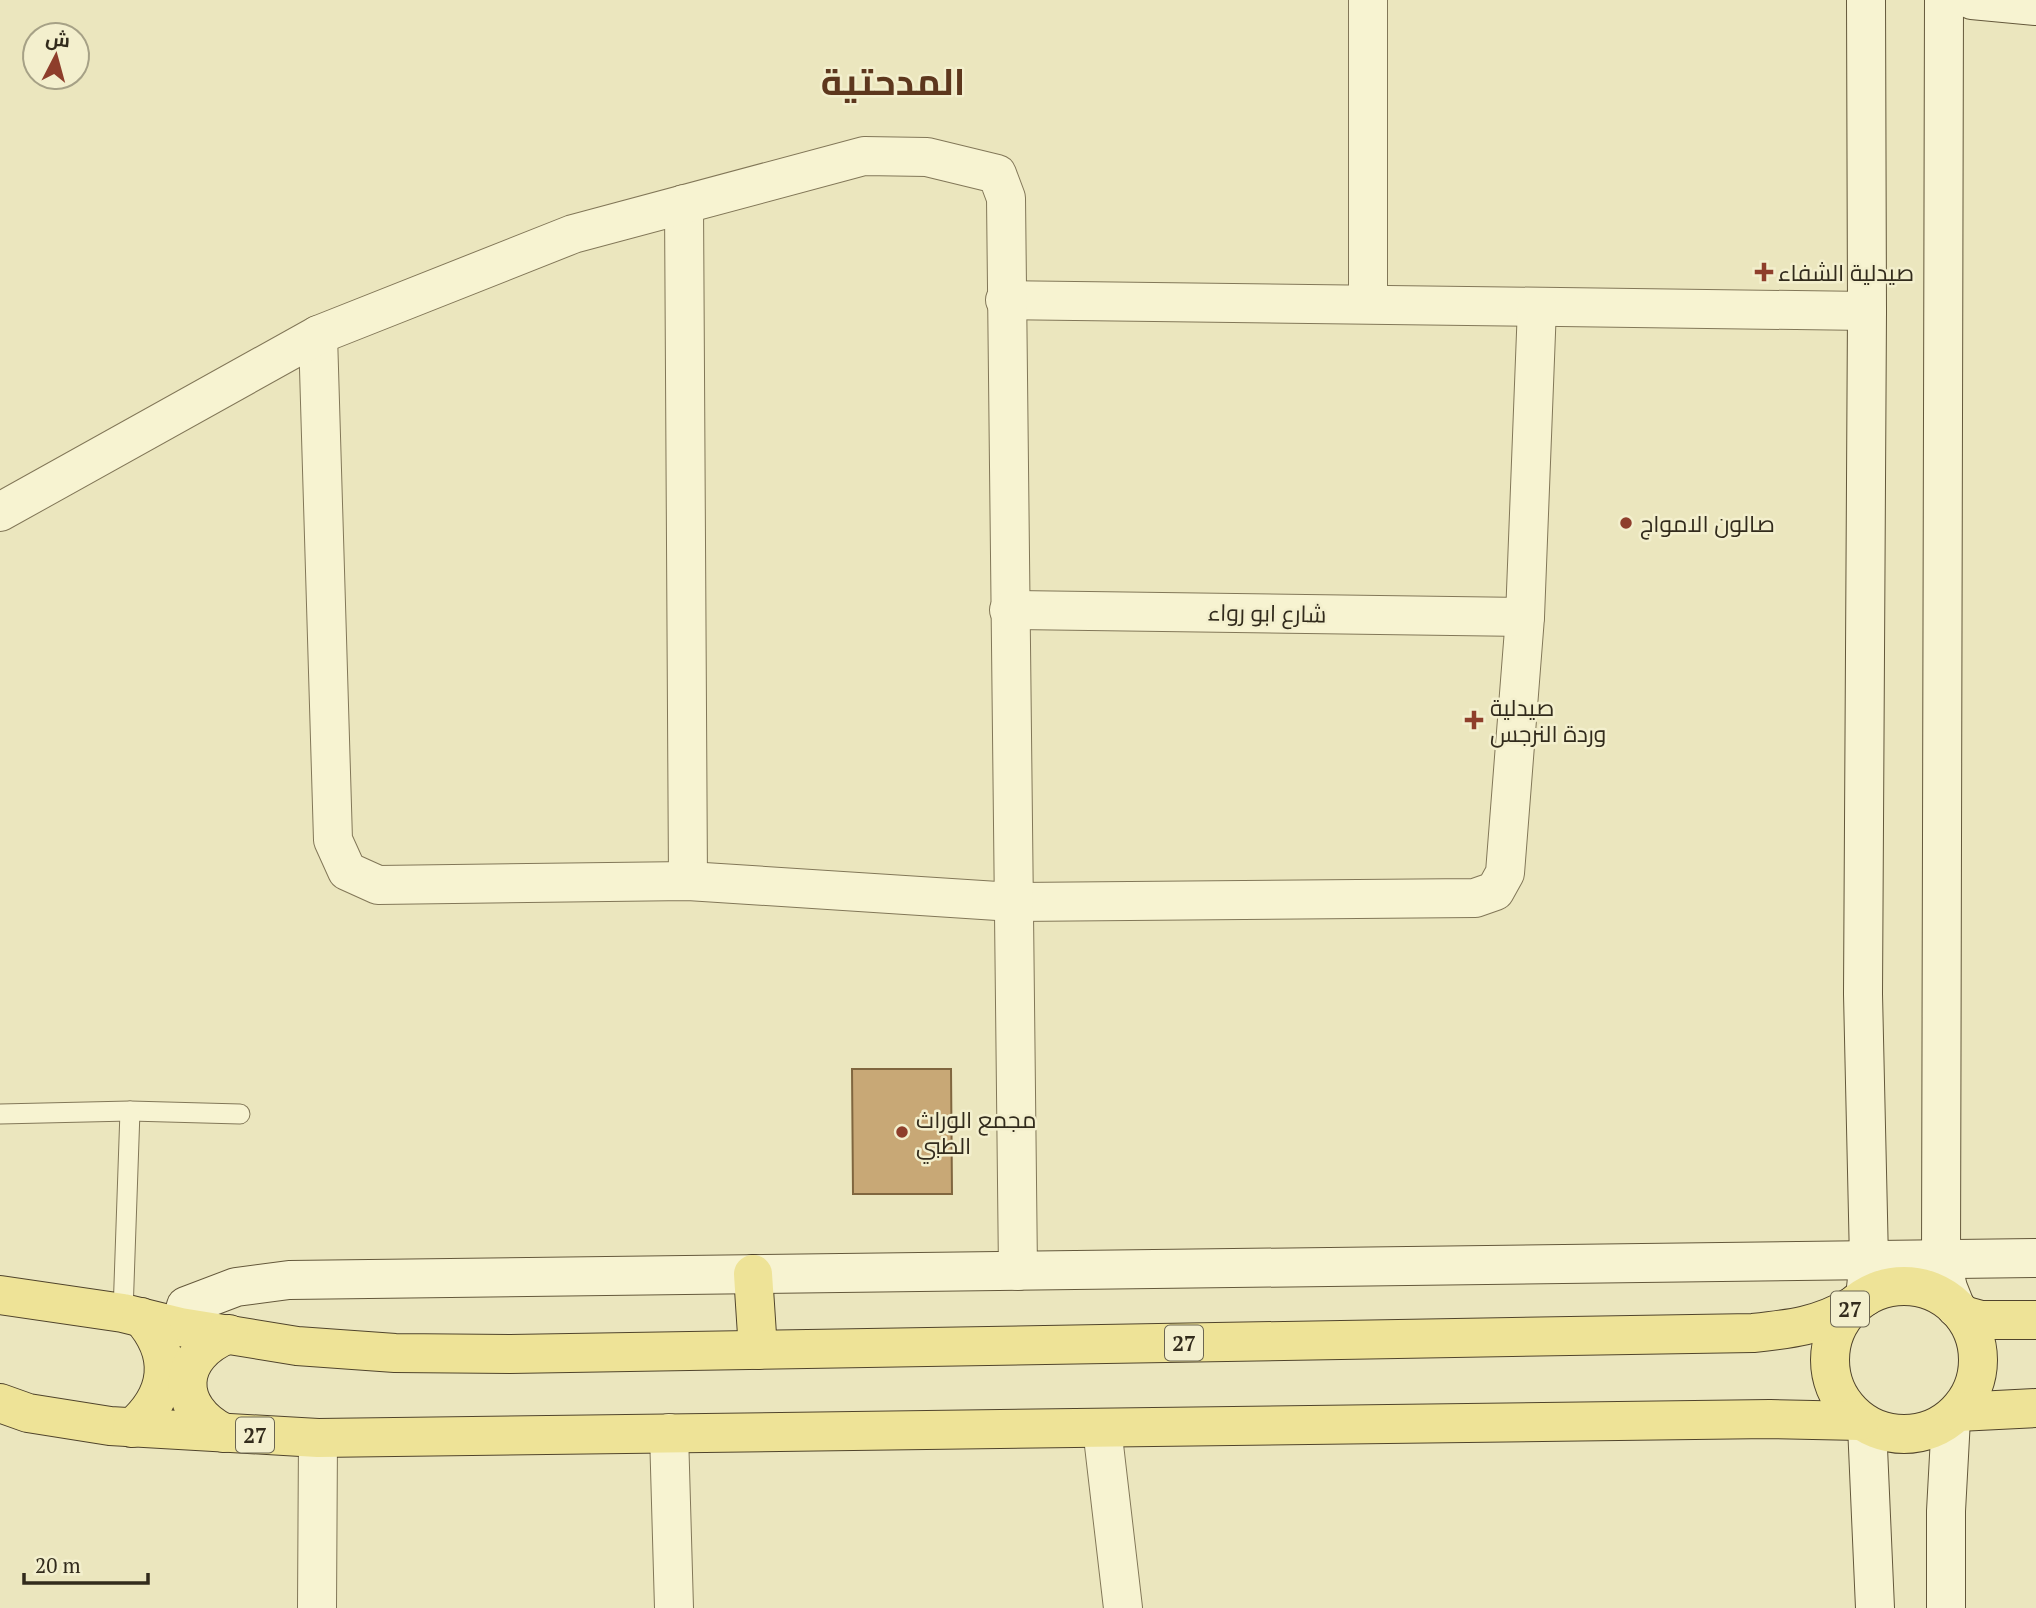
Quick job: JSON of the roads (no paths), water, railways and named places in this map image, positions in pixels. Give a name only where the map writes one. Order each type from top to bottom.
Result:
[{"type":"main road","points":[[753,1274],[758,1350]]},
{"type":"main road","name":"27","points":[[0,1295],[132,1315],[180,1327],[298,1346],[395,1353],[510,1354],[1753,1333],[1802,1328],[1831,1319],[1862,1288],[1903,1286],[1922,1288],[1941,1296],[1959,1312],[1981,1320],[2036,1320]]},
{"type":"main road","name":"27","points":[[1862,1288],[1839,1323],[1831,1343],[1829,1365],[1834,1386],[1844,1405],[1863,1423]]},
{"type":"main road","points":[[1954,1415],[1969,1395],[1977,1375],[1978,1354],[1973,1334],[1959,1312]]},
{"type":"main road","points":[[132,1315],[153,1331],[161,1347],[164,1366],[163,1384],[157,1401],[146,1416],[132,1428]]},
{"type":"main road","points":[[224,1433],[207,1424],[194,1410],[188,1391],[189,1372],[197,1354],[211,1341],[229,1334]]},
{"type":"main road","name":"27","points":[[0,1403],[28,1413],[132,1428],[318,1438],[1770,1419],[1863,1423],[1888,1433],[1910,1434],[1931,1429],[1954,1415],[2036,1408]]},
{"type":"street","points":[[1368,0],[1368,304]]},
{"type":"street","points":[[1862,1288],[1866,0]]},
{"type":"street","points":[[1944,0],[1941,1259],[1948,1288],[1959,1312]]},
{"type":"street","points":[[1972,0],[2036,6]]},
{"type":"street","points":[[0,513],[318,335],[573,233],[864,156],[927,157],[998,174],[1006,198],[1005,300],[1018,1271]]},
{"type":"street","points":[[684,204],[688,881]]},
{"type":"street","points":[[1005,300],[1867,312]]},
{"type":"street","points":[[318,335],[333,840],[347,871],[378,885],[688,881],[1013,902],[1475,898],[1495,891],[1505,873],[1525,617],[1537,307]]},
{"type":"street","name":"شارع ابو رواء","points":[[1009,610],[1525,617]]},
{"type":"street","points":[[180,1327],[186,1306],[236,1287],[289,1280],[1018,1271],[1862,1288],[1941,1259],[2036,1258]]},
{"type":"street","points":[[1946,1608],[1945,1511],[1954,1415]]},
{"type":"street","points":[[1863,1423],[1875,1608]]},
{"type":"street","points":[[1102,1428],[1123,1608]]},
{"type":"street","points":[[669,1433],[674,1608]]},
{"type":"street","points":[[317,1608],[318,1438]]},
{"type":"lane","points":[[130,1111],[132,1315]]},
{"type":"lane","points":[[0,1114],[130,1111],[240,1114]]},
{"type":"place","name":"صيدلية الشفاء","points":[[1764,272]]},
{"type":"place","name":"صالون الامواج","points":[[1626,523]]},
{"type":"place","name":"صيدلية وردة النرجس","points":[[1474,720]]},
{"type":"place","name":"مجمع الوراث الطبي","points":[[902,1132]]},
{"type":"district","name":"المدحتية","points":[[893,81]]}]
